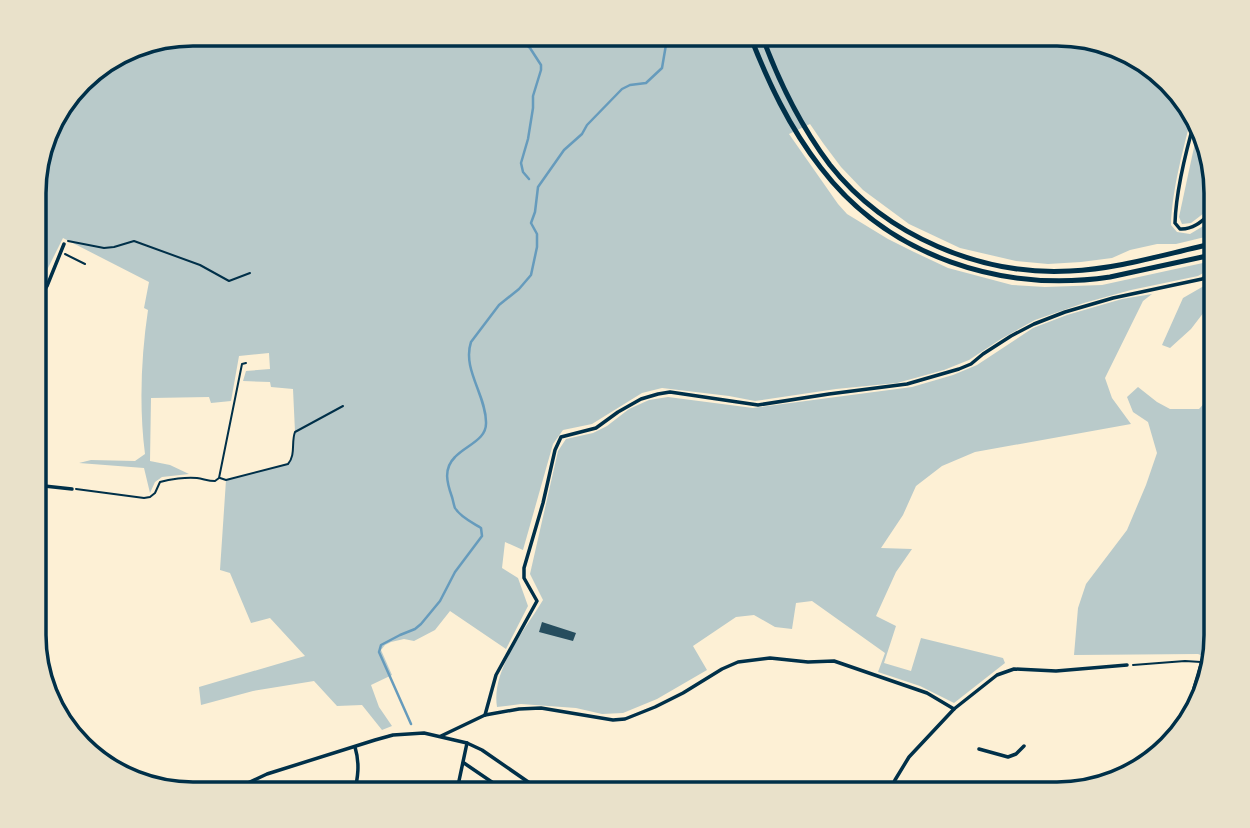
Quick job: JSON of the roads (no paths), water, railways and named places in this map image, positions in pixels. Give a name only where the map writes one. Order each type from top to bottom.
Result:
[{"type":"main road","points":[[754,46],[775,95],[823,171],[858,207],[916,247],[959,266],[1005,278],[1026,280],[1094,279],[1204,256]]},
{"type":"main road","points":[[766,46],[783,86],[805,126],[840,176],[880,212],[941,248],[1007,268],[1070,271],[1123,265],[1204,246]]},
{"type":"street","points":[[1191,132],[1175,211],[1175,223],[1180,229],[1188,229],[1204,219]]},
{"type":"street","points":[[46,288],[64,244]]},
{"type":"street","points":[[485,715],[496,675],[537,601],[524,578],[524,568],[555,450],[561,437],[596,428],[630,404],[658,394],[679,393],[758,405],[907,384],[971,364],[989,350],[1034,324],[1065,312],[1113,298],[1204,278]]},
{"type":"street","points":[[46,486],[72,489]]},
{"type":"street","points":[[441,736],[485,715],[510,710],[541,708],[613,720],[625,719],[664,702],[738,662],[770,658],[834,661],[927,693],[954,709]]},
{"type":"street","points":[[894,782],[909,757],[954,709],[997,675],[1014,669],[1056,671],[1127,666]]},
{"type":"street","points":[[250,782],[267,774],[393,735],[424,733],[467,743],[482,750],[528,782]]},
{"type":"street","points":[[459,782],[467,743]]},
{"type":"street","points":[[979,749],[1008,757],[1024,746]]},
{"type":"street","points":[[355,747],[359,760],[357,782]]},
{"type":"street","points":[[464,763],[492,782]]},
{"type":"waterway","points":[[528,46],[541,65],[521,163],[523,172],[529,179]]},
{"type":"waterway","points":[[411,724],[379,652],[381,645],[421,624],[440,601],[455,572],[482,536],[481,528],[463,517],[455,508],[447,476],[451,462],[480,438],[485,428],[485,412],[470,362],[471,342],[499,305],[531,275],[537,247],[537,234],[531,223],[538,187],[564,150],[622,89],[646,83],[662,68],[666,46]]}]
